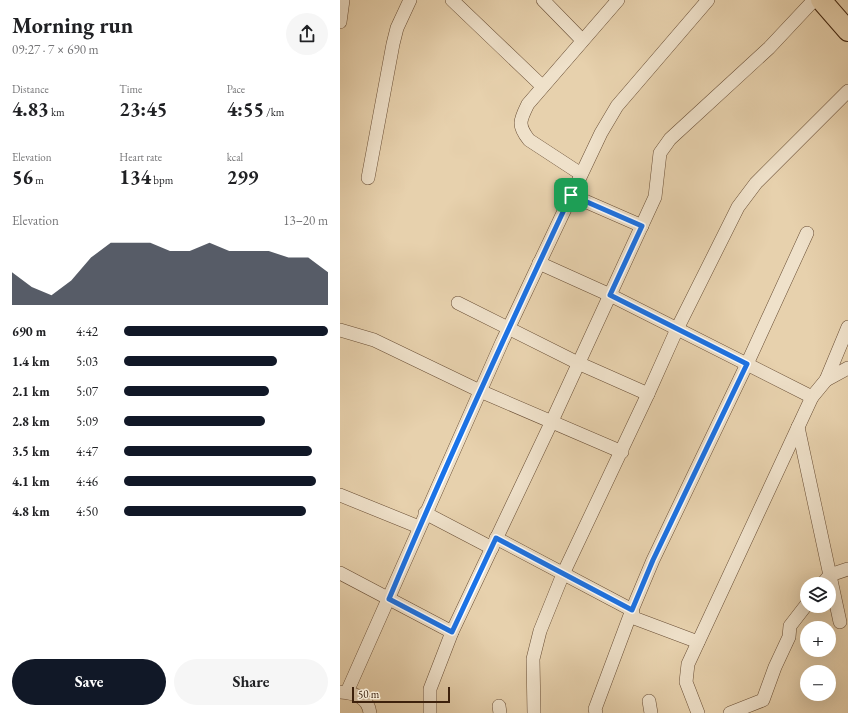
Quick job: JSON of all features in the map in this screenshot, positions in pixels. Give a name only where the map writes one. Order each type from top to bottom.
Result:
[{"type":"main road","points":[[821,0],[848,31]]},
{"type":"street","points":[[340,22],[343,0]]},
{"type":"street","points":[[368,178],[393,44],[397,28],[410,0]]},
{"type":"street","points":[[452,0],[542,86]]},
{"type":"street","points":[[543,0],[582,40]]},
{"type":"street","points":[[581,174],[529,140],[523,133],[520,122],[528,104],[542,86],[618,0]]},
{"type":"street","points":[[370,713],[368,704],[364,699],[343,692],[389,599],[425,513],[538,263],[601,133],[617,106],[708,0]]},
{"type":"street","points":[[430,713],[430,689],[452,632],[552,422],[578,362],[655,197],[658,186],[658,162],[665,146],[769,48],[814,0]]},
{"type":"street","points":[[534,713],[533,659],[536,644],[564,574],[622,452],[676,329],[738,207],[756,183],[848,90]]},
{"type":"street","points":[[571,195],[642,226]]},
{"type":"street","points":[[596,713],[595,709],[632,610],[653,560],[747,364],[807,233]]},
{"type":"street","points":[[538,263],[610,295],[812,397]]},
{"type":"street","points":[[458,303],[578,362],[648,394]]},
{"type":"street","points":[[698,713],[688,688],[686,675],[698,642],[812,397],[826,380],[848,327]]},
{"type":"street","points":[[340,330],[374,340],[480,391],[622,452]]},
{"type":"street","points":[[826,380],[848,368]]},
{"type":"street","points":[[798,426],[826,577]]},
{"type":"street","points":[[340,496],[419,527]]},
{"type":"street","points":[[425,513],[564,574],[632,610],[634,618],[698,642]]},
{"type":"street","points":[[830,577],[848,569]]},
{"type":"street","points":[[340,573],[452,632]]},
{"type":"street","points":[[836,610],[840,622]]},
{"type":"street","points":[[730,713],[763,700],[775,667],[789,637],[790,626],[800,613]]},
{"type":"route","points":[[571,195],[642,226],[610,295],[747,364],[653,560],[632,610],[496,538],[452,632],[389,599],[425,513],[502,342],[571,195]]}]
